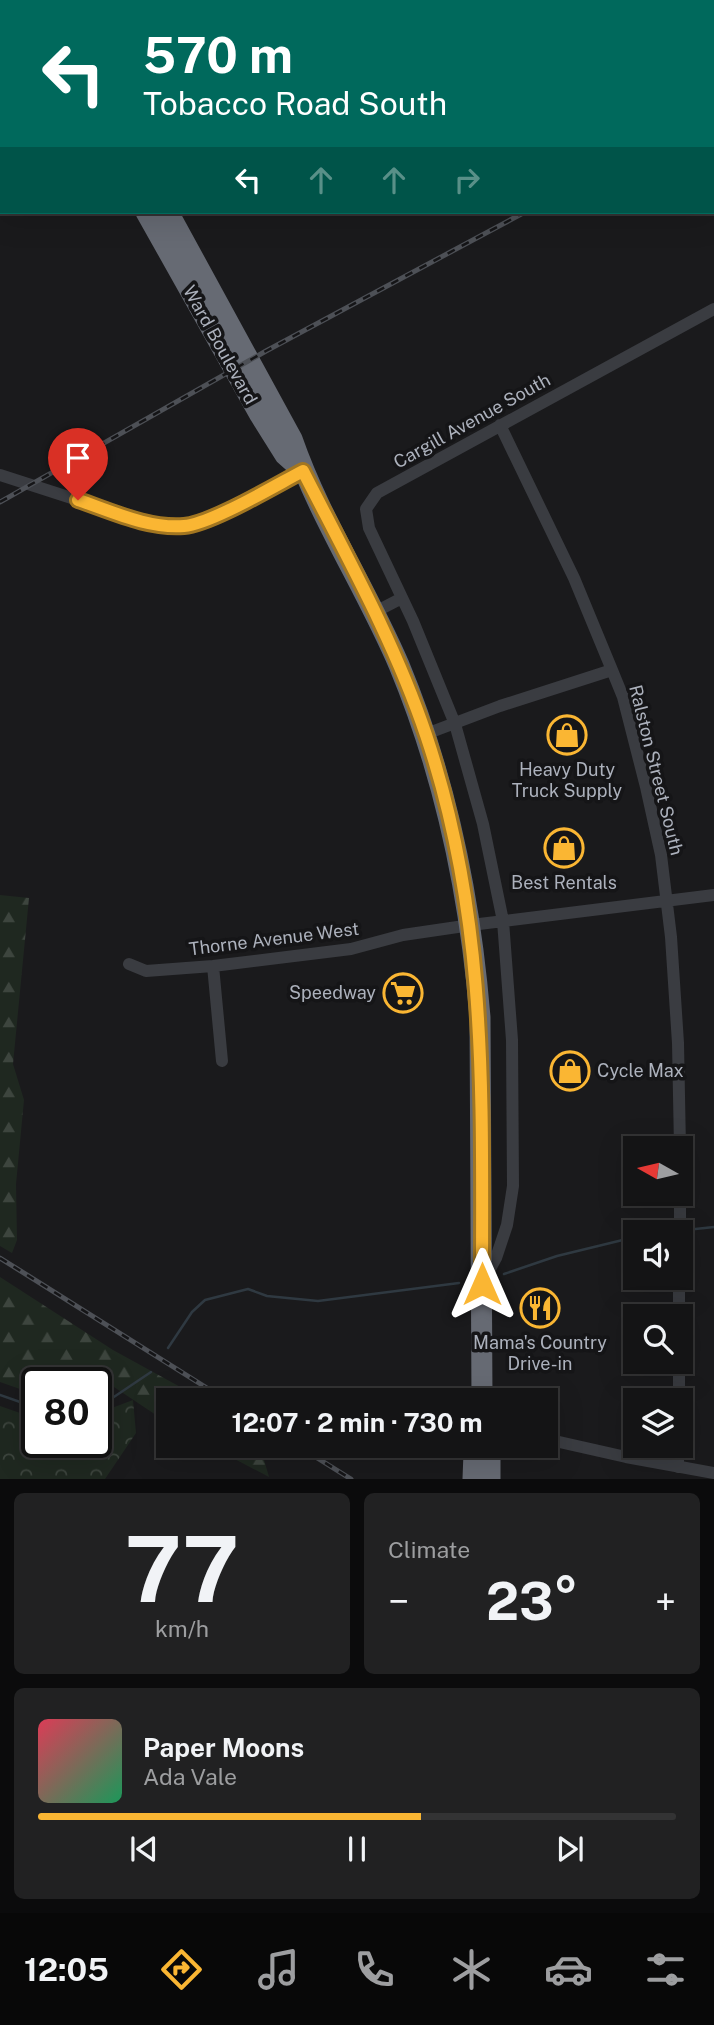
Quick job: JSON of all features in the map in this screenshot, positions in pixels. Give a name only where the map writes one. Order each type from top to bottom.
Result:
[{"type":"highway","name":"Ward Boulevard","points":[[147,214],[260,415],[285,454],[303,471]]},
{"type":"highway","name":"Ward Boulevard","points":[[169,214],[292,439],[303,471],[375,612],[426,734],[452,825],[471,925],[480,1025],[482,1388]]},
{"type":"highway","points":[[474,1458],[474,1479]]},
{"type":"highway","points":[[490,1458],[490,1479]]},
{"type":"street","name":"Cargill Avenue South","points":[[402,598],[369,528],[366,509],[377,493],[714,309]]},
{"type":"street","name":"Ralston Street South","points":[[500,425],[574,578],[623,697],[661,855],[671,937],[678,1043],[680,1136]]},
{"type":"street","points":[[0,475],[149,523],[171,526],[194,524],[207,519],[303,471]]},
{"type":"street","points":[[375,612],[402,598],[455,723],[483,824],[503,921],[512,1040],[513,1186],[507,1225],[496,1258],[482,1284]]},
{"type":"street","points":[[426,734],[612,670]]},
{"type":"street","name":"Thorne Avenue West","points":[[129,964],[146,971],[213,966],[351,949],[403,935],[471,925],[714,895]]},
{"type":"street","points":[[213,966],[222,1061]]},
{"type":"street","points":[[558,1442],[714,1473]]},
{"type":"street","points":[[678,1458],[678,1467]]},
{"type":"green space","points":[[0,895],[29,898],[13,1064],[24,1100],[16,1184],[17,1240],[12,1253],[0,1246]]},
{"type":"green space","points":[[0,1277],[113,1350],[182,1388],[156,1388],[156,1415],[112,1386],[112,1367],[21,1367],[21,1389],[0,1382]]},
{"type":"green space","points":[[133,1400],[136,1433],[105,1479],[0,1479],[0,1406],[21,1413],[21,1458],[112,1458],[112,1408]]},
{"type":"green space","points":[[233,1458],[263,1458],[269,1477]]},
{"type":"waterway","points":[[693,1229],[714,1227]]},
{"type":"waterway","points":[[504,1274],[557,1256],[623,1240]]},
{"type":"waterway","points":[[168,1348],[192,1312],[205,1300],[248,1289],[267,1296],[318,1301],[459,1283]]},
{"type":"waterway","points":[[112,1398],[151,1372]]},
{"type":"waterway","points":[[0,1395],[21,1402]]},
{"type":"railway","points":[[0,502],[266,351],[521,214]]},
{"type":"railway","points":[[0,1258],[207,1388]]},
{"type":"railway","points":[[317,1458],[351,1479]]},
{"type":"place","name":"Heavy Duty Truck Supply","points":[[567,735]]},
{"type":"place","name":"Best Rentals","points":[[564,848]]},
{"type":"place","name":"Speedway","points":[[403,993]]},
{"type":"place","name":"Cycle Max","points":[[570,1071]]},
{"type":"place","name":"Mama's Country Drive-in","points":[[540,1308]]},
{"type":"route","points":[[78,500],[149,523],[184,526],[207,519],[303,471],[349,559],[399,666],[426,734],[452,825],[465,887],[476,965],[480,1025],[482,1284]]}]
